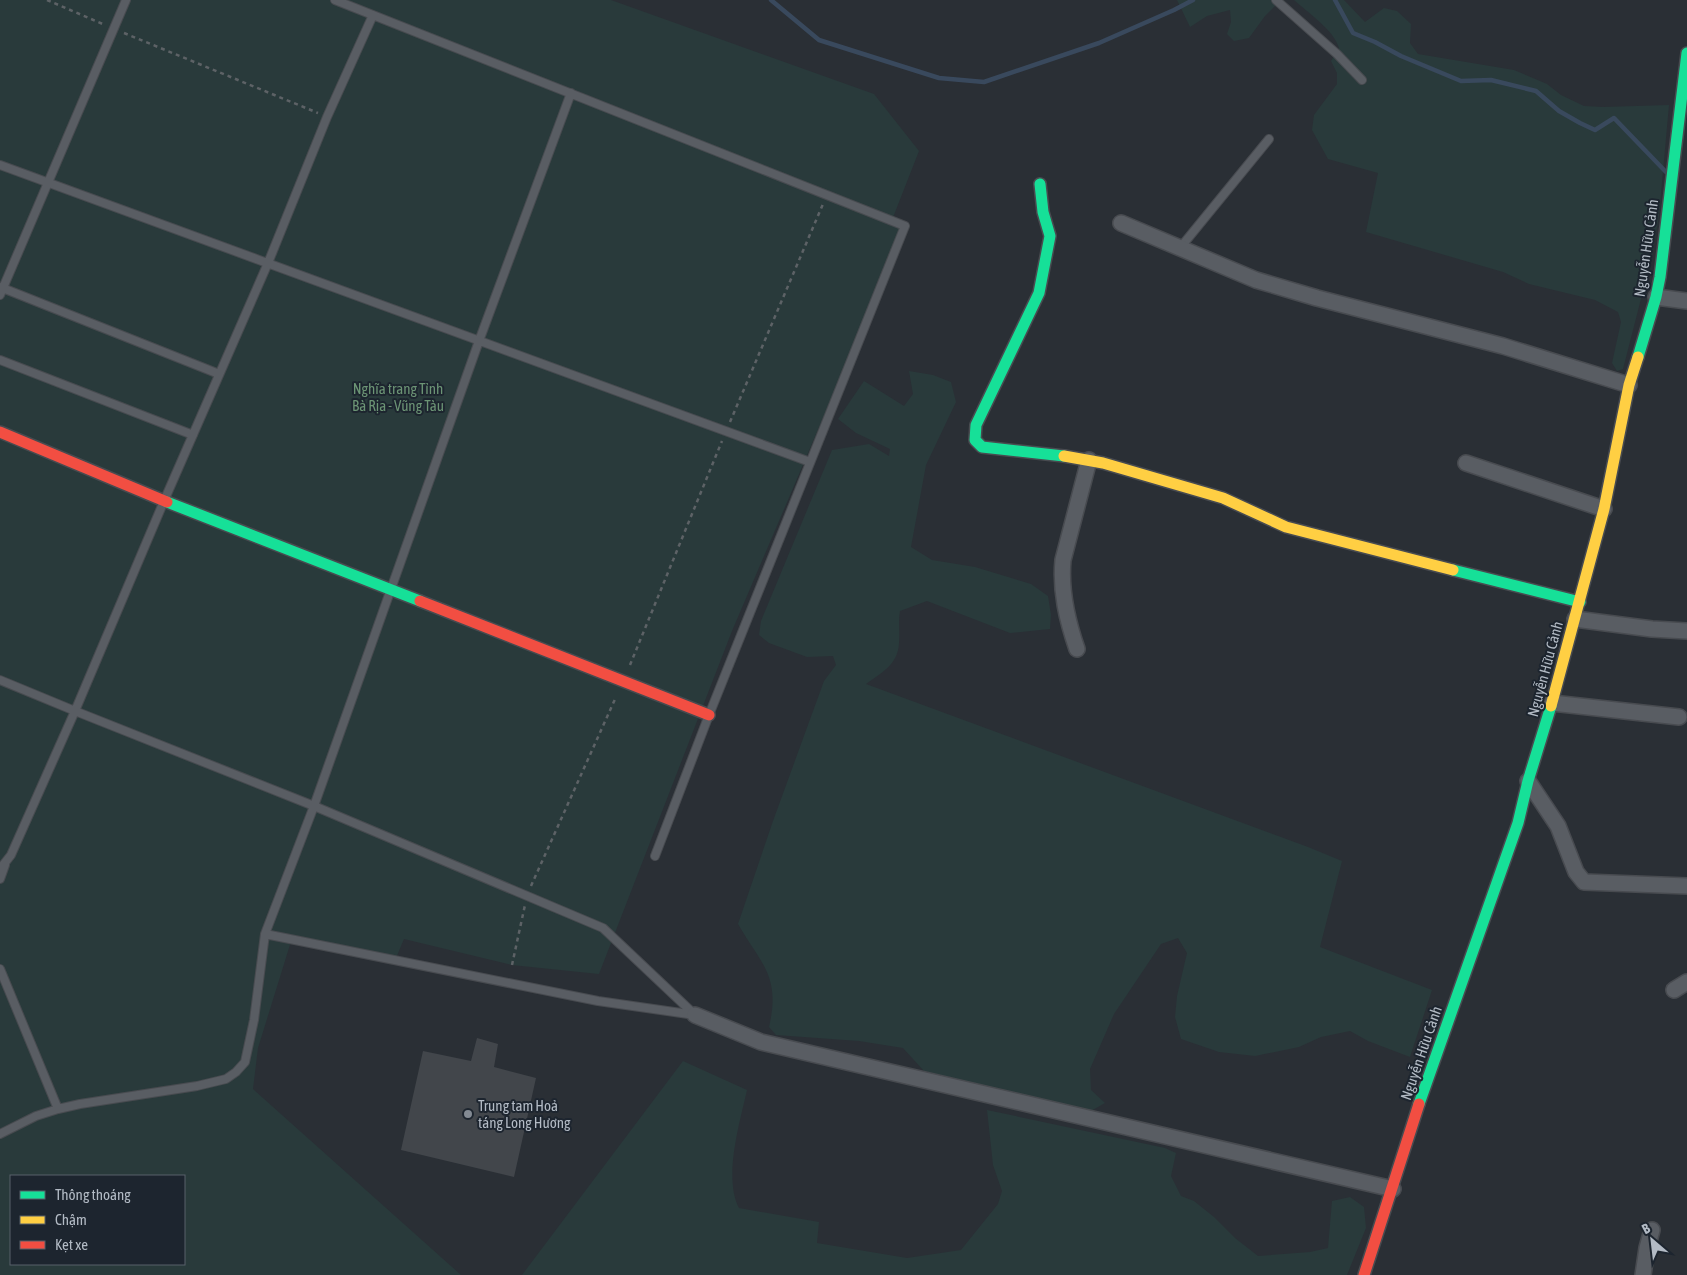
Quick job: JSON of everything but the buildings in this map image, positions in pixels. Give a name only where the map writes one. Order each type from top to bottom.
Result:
[{"type":"street","name":"Nguyễn Hữu Cảnh","points":[[1364,1275],[1428,1079],[1518,822],[1580,602],[1604,509],[1629,386],[1656,297],[1660,277],[1687,53]]},
{"type":"street","points":[[1040,184],[1043,212],[1050,236],[1039,293],[976,424],[974,440],[982,447],[1052,454],[1104,462],[1222,498],[1286,526],[1375,551],[1580,602]]},
{"type":"street","points":[[1121,223],[1256,280],[1317,298],[1502,346],[1629,386]]},
{"type":"street","points":[[1656,297],[1687,301]]},
{"type":"street","points":[[0,432],[164,501],[709,715]]},
{"type":"street","points":[[1077,648],[1067,620],[1062,560],[1089,460]]},
{"type":"street","points":[[1466,463],[1604,509]]},
{"type":"street","points":[[1575,619],[1652,629],[1687,631]]},
{"type":"street","points":[[1552,703],[1679,717]]},
{"type":"street","points":[[1528,781],[1558,826],[1576,872],[1584,882],[1687,886]]},
{"type":"street","points":[[1674,990],[1687,982]]},
{"type":"street","points":[[695,1015],[761,1042],[1393,1189]]},
{"type":"street","points":[[1643,1275],[1652,1230]]},
{"type":"lane","points":[[126,0],[1,290],[220,374]]},
{"type":"lane","points":[[335,0],[906,226],[709,715],[655,856]]},
{"type":"lane","points":[[1276,0],[1337,54],[1362,80]]},
{"type":"lane","points":[[0,869],[11,854],[75,711],[268,263],[327,117],[373,15]]},
{"type":"lane","points":[[0,1134],[36,1116],[58,1108],[197,1086],[226,1079],[245,1062],[254,1020],[265,934],[314,806],[479,341],[571,93]]},
{"type":"lane","points":[[1180,248],[1269,140]]},
{"type":"lane","points":[[0,165],[810,462]]},
{"type":"lane","points":[[0,360],[193,435]]},
{"type":"lane","points":[[0,680],[314,806],[603,928],[695,1015]]},
{"type":"lane","points":[[0,879],[6,861]]},
{"type":"lane","points":[[265,934],[598,1001],[695,1015]]},
{"type":"lane","points":[[0,969],[58,1108]]},
{"type":"path","points":[[47,0],[327,117]]},
{"type":"path","points":[[512,965],[526,896],[624,682],[726,431],[827,194]]},
{"type":"green space","name":"Nghĩa trang Tỉnh Bà Rịa - Vũng Tàu","points":[[0,0],[611,0],[874,94],[919,151],[892,220],[905,226],[732,631],[599,974],[512,965],[404,939],[396,958],[293,935],[258,1048],[253,1089],[461,1275],[0,1275]]},
{"type":"green space","points":[[1177,0],[1281,0],[1265,16],[1249,38],[1234,41],[1227,34],[1231,22],[1230,10],[1207,16],[1190,27]]},
{"type":"green space","points":[[1294,0],[1344,0],[1365,22],[1384,8],[1397,11],[1411,24],[1410,43],[1418,54],[1514,70],[1547,84],[1561,95],[1584,106],[1669,105],[1659,215],[1653,252],[1623,369],[1617,371],[1612,363],[1621,322],[1618,312],[1595,300],[1529,284],[1503,272],[1366,232],[1378,173],[1328,159],[1312,130],[1314,115],[1337,84],[1337,73],[1331,61],[1339,48],[1326,28]]},
{"type":"green space","points":[[909,371],[933,375],[951,382],[956,402],[926,465],[911,547],[932,560],[975,567],[1031,584],[1048,596],[1051,615],[1050,629],[1010,633],[927,601],[900,611],[899,643],[896,657],[888,668],[866,684],[1342,861],[1320,947],[1432,990],[1410,1057],[1368,1041],[1350,1031],[1321,1037],[1299,1047],[1255,1056],[1219,1052],[1181,1039],[1175,1017],[1177,996],[1187,953],[1178,938],[1161,944],[1114,1014],[1090,1069],[1091,1090],[1105,1103],[1091,1111],[924,1071],[903,1048],[859,1041],[776,1035],[769,1027],[772,1010],[771,983],[767,971],[738,924],[824,681],[836,665],[833,656],[807,657],[769,643],[759,635],[761,621],[832,450],[869,444],[889,456],[890,449],[856,433],[838,419],[864,381],[904,406],[913,394]]},
{"type":"green space","points":[[683,1061],[747,1090],[734,1150],[734,1196],[739,1208],[819,1222],[817,1243],[907,1258],[961,1250],[998,1204],[1002,1191],[993,1165],[987,1110],[1165,1148],[1176,1153],[1171,1176],[1181,1196],[1194,1201],[1258,1256],[1310,1252],[1328,1248],[1332,1201],[1350,1197],[1364,1207],[1366,1228],[1347,1275],[522,1275]]},
{"type":"waterway","points":[[771,0],[819,40],[939,78],[984,82],[1099,43],[1193,0]]},
{"type":"waterway","points":[[1335,0],[1353,33],[1401,56],[1461,81],[1491,80],[1536,91],[1559,111],[1595,130],[1614,118],[1666,172]]},
{"type":"traffic: fast","points":[[1638,357],[1660,277],[1687,53]]},
{"type":"traffic: fast","points":[[1040,184],[1043,212],[1050,236],[1039,293],[976,425],[975,440],[982,447],[1064,456]]},
{"type":"traffic: fast","points":[[167,502],[420,601]]},
{"type":"traffic: fast","points":[[1453,570],[1580,602]]},
{"type":"traffic: fast","points":[[1419,1104],[1518,823],[1528,781],[1551,706]]},
{"type":"traffic: slow","points":[[1551,706],[1604,509],[1629,385],[1638,357]]},
{"type":"traffic: slow","points":[[1064,456],[1103,463],[1223,498],[1286,527],[1453,570]]},
{"type":"traffic: jam","points":[[0,432],[167,502]]},
{"type":"traffic: jam","points":[[420,601],[709,715]]},
{"type":"traffic: jam","points":[[1364,1275],[1419,1104]]},
{"type":"place","name":"Trung tam Hoả táng Long Hương","points":[[468,1114]]}]
